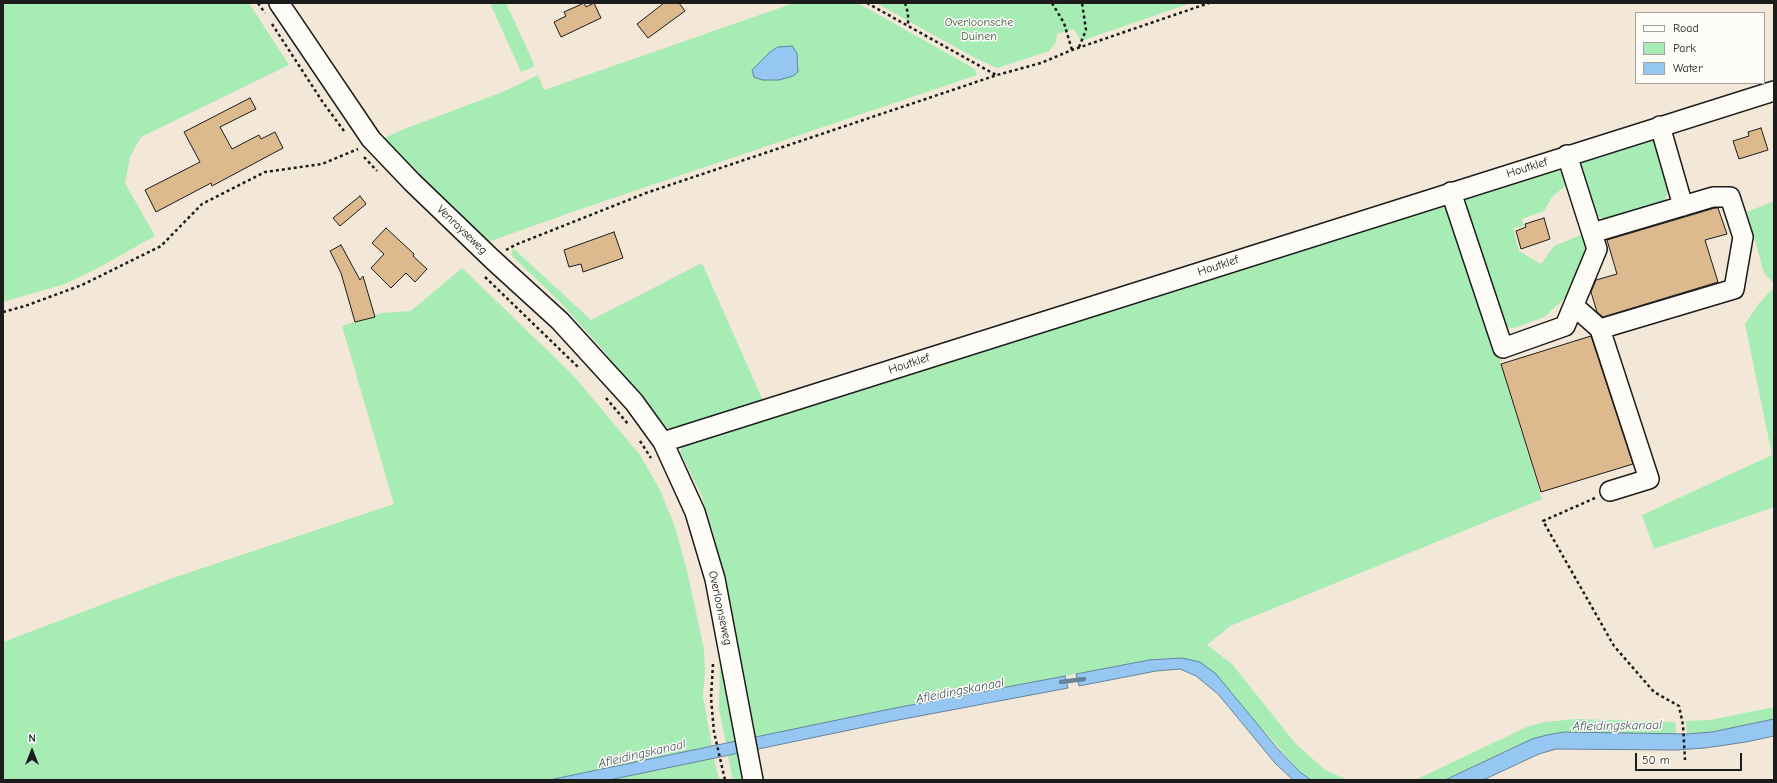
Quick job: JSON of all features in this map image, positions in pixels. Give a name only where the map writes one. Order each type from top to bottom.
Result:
[{"type":"street","name":"Venrayseweg","points":[[278,3],[371,139],[412,182],[492,259],[560,321],[634,402],[663,442]]},
{"type":"street","name":"Houtklef","points":[[663,442],[1774,91]]},
{"type":"street","points":[[1660,126],[1683,206]]},
{"type":"street","points":[[1451,192],[1503,348],[1566,326],[1597,249],[1567,156]]},
{"type":"street","points":[[1592,234],[1713,197],[1730,198],[1743,237],[1734,289],[1600,329]]},
{"type":"street","points":[[1574,306],[1600,329],[1649,479],[1610,491]]},
{"type":"street","name":"Overloonseweg","points":[[663,442],[696,512],[715,578],[753,780]]},
{"type":"path","points":[[867,3],[996,75]]},
{"type":"path","points":[[904,3],[908,13],[908,26]]},
{"type":"path","points":[[1052,3],[1064,23],[1072,50]]},
{"type":"path","points":[[1079,48],[1086,30],[1082,3]]},
{"type":"path","points":[[492,259],[515,245],[646,193],[996,75],[1041,63],[1072,50],[1209,3]]},
{"type":"path","points":[[3,312],[25,306],[82,285],[161,246],[202,204],[265,172],[322,164],[357,149]]},
{"type":"path","points":[[644,446],[653,462]]},
{"type":"path","points":[[1610,491],[1543,520],[1614,646],[1654,692],[1679,706],[1683,725],[1686,760]]},
{"type":"path","name":"Overloonseweg","points":[[714,661],[710,698],[714,732],[725,780]]},
{"type":"green space","points":[[3,3],[249,3],[289,65],[141,137],[130,157],[125,183],[155,236],[98,268],[65,284],[3,302]]},
{"type":"green space","points":[[490,3],[506,3],[535,66],[521,72]]},
{"type":"green space","points":[[794,3],[858,3],[975,69],[977,75],[485,243],[381,143],[385,138],[399,131],[505,91],[538,75],[544,90]],"holes":[[[770,52],[797,53],[799,66],[763,60]]]},
{"type":"green space","name":"Overloonsche Duinen","points":[[876,3],[1191,3],[1081,41],[1074,29],[1057,34],[1056,42],[1049,51],[997,68],[975,58]]},
{"type":"green space","points":[[1658,136],[1669,188],[1665,200],[1607,220],[1593,214],[1577,161]]},
{"type":"green space","points":[[1554,169],[1565,174],[1567,180],[1565,186],[1552,197],[1544,211],[1522,219],[1524,226],[1513,228],[1519,251],[1541,264],[1554,246],[1588,232],[1591,251],[1581,273],[1564,299],[1544,317],[1514,328],[1504,327],[1463,201],[1467,194]]},
{"type":"green space","points":[[1774,201],[1774,284],[1764,273],[1747,212]]},
{"type":"green space","points":[[1440,205],[1455,213],[1542,499],[1230,626],[1207,645],[1232,664],[1295,743],[1325,770],[1348,780],[1311,780],[1300,772],[1265,732],[1182,658],[1149,660],[890,709],[753,738],[714,535],[701,494],[680,452],[682,447],[690,439]]},
{"type":"green space","points":[[513,248],[591,320],[702,263],[764,403],[671,430],[660,423],[603,350],[559,301],[511,255]]},
{"type":"green space","points":[[462,268],[572,374],[640,455],[660,490],[675,527],[688,575],[704,649],[705,672],[703,696],[712,746],[549,780],[3,780],[3,642],[170,579],[394,504],[342,326],[382,313],[411,311]]},
{"type":"green space","points":[[1774,288],[1774,507],[1654,549],[1642,515],[1772,455],[1745,324],[1760,302]]},
{"type":"green space","points":[[720,646],[737,741],[726,743],[719,710]]},
{"type":"green space","points":[[1774,707],[1774,719],[1712,732],[1687,734],[1686,721],[1710,720]]},
{"type":"green space","points":[[1578,719],[1675,722],[1676,734],[1564,732],[1532,739],[1445,780],[1415,780],[1527,727],[1544,722]]},
{"type":"green space","points":[[738,753],[743,780],[733,780],[728,755]]},
{"type":"green space","points":[[714,758],[719,780],[609,780]]},
{"type":"water","points":[[792,46],[797,53],[798,72],[793,76],[779,80],[762,80],[754,77],[752,70],[770,52],[778,47]]},
{"type":"water","points":[[1182,658],[1200,662],[1216,674],[1277,748],[1300,772],[1311,780],[1293,780],[1275,763],[1218,694],[1196,676],[1180,669],[1156,671],[1079,686],[1076,674],[1149,660]]},
{"type":"water","points":[[1065,676],[1068,688],[893,721],[609,780],[549,780],[890,709]]},
{"type":"water","points":[[1774,719],[1774,736],[1746,742],[1705,748],[1676,750],[1556,749],[1539,754],[1483,780],[1445,780],[1532,739],[1547,735],[1564,732],[1687,734],[1712,732]]},
{"type":"building","points":[[584,3],[586,7],[594,3],[601,18],[561,37],[554,22],[566,16],[564,12]]},
{"type":"building","points":[[664,3],[679,3],[685,11],[648,38],[637,24]]},
{"type":"building","points":[[250,98],[256,109],[220,127],[232,149],[259,135],[261,139],[275,132],[283,148],[212,186],[211,183],[156,212],[145,190],[200,162],[184,132]]},
{"type":"building","points":[[1761,128],[1768,150],[1739,159],[1733,141],[1749,136],[1748,132]]},
{"type":"building","points":[[360,196],[366,204],[340,226],[333,218]]},
{"type":"building","points":[[1718,208],[1727,234],[1705,240],[1718,282],[1603,317],[1597,312],[1591,292],[1596,280],[1617,274],[1607,240]]},
{"type":"building","points":[[1544,218],[1550,239],[1521,249],[1516,231],[1526,227],[1525,224]]},
{"type":"building","points":[[386,228],[414,254],[413,256],[427,269],[415,282],[406,273],[391,288],[371,268],[384,254],[372,243]]},
{"type":"building","points":[[614,232],[623,258],[583,272],[581,264],[569,267],[564,250]]},
{"type":"building","points":[[341,245],[360,280],[363,276],[375,317],[355,322],[341,273],[330,251]]},
{"type":"building","points":[[1591,336],[1633,464],[1541,492],[1501,364]]},
{"type":"waterway","name":"Afleidingskanaal","points":[[1061,682],[1084,679]]}]
